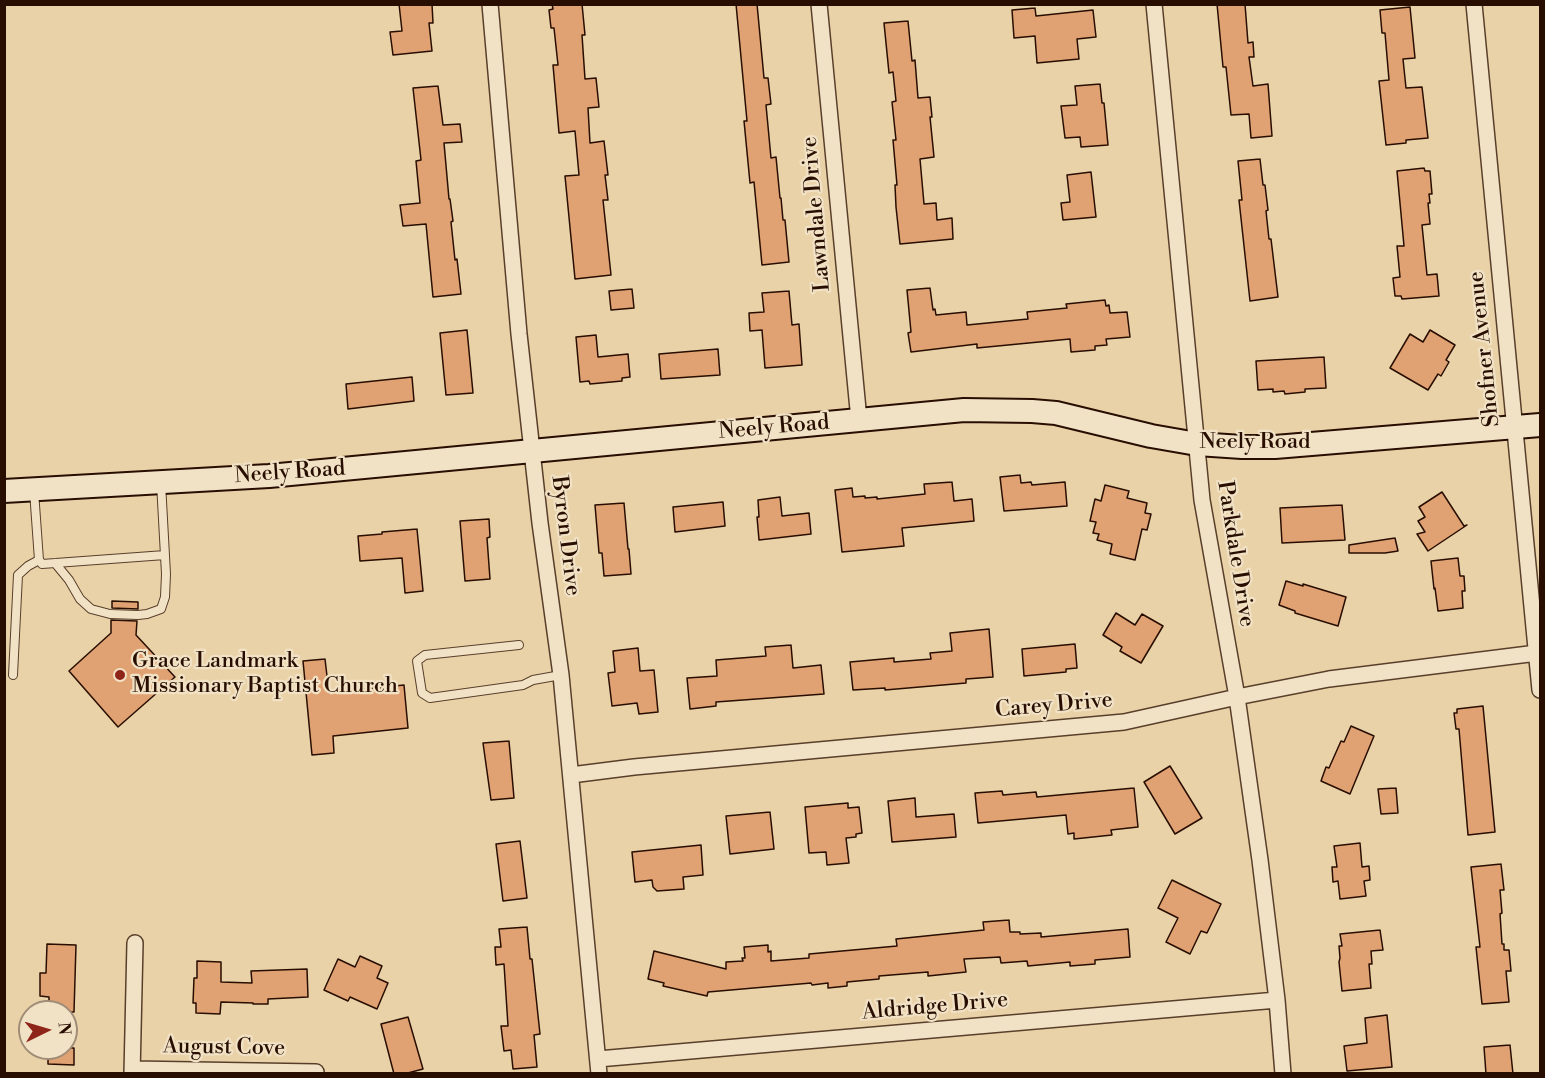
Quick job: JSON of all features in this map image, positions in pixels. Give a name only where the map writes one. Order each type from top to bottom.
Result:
[{"type":"street","name":"Byron Drive","points":[[490,4],[518,325],[540,523],[561,675],[599,1066]]},
{"type":"street","name":"Lawndale Drive","points":[[819,4],[859,420]]},
{"type":"street","name":"Parkdale Drive","points":[[1154,4],[1207,535],[1237,697],[1260,860],[1277,1000],[1283,1074]]},
{"type":"street","name":"Shofner Avenue","points":[[1474,4],[1540,690]]},
{"type":"street","name":"Neely Road","points":[[4,491],[269,476],[964,410],[1056,413],[1151,436],[1197,444],[1242,447],[1275,447],[1540,425]]},
{"type":"street","name":"Carey Drive","points":[[571,775],[634,767],[1124,722],[1329,679],[1537,653]]},
{"type":"street","points":[[132,1071],[135,944]]},
{"type":"street","name":"Aldridge Drive","points":[[599,1066],[1277,1000]]},
{"type":"street","name":"August Cove","points":[[132,1071],[316,1072]]},
{"type":"lane","points":[[55,563],[69,580],[80,599],[91,609],[110,614],[147,614],[161,609],[165,597],[166,574],[161,482]]},
{"type":"lane","points":[[34,489],[39,560],[42,564],[165,555]]},
{"type":"lane","points":[[13,675],[18,575],[39,560]]},
{"type":"lane","points":[[519,645],[425,656],[417,661],[422,693],[430,698],[523,684],[561,675]]},
{"type":"building","points":[[399,4],[432,4],[433,23],[429,23],[432,51],[393,55],[390,32],[402,31]]},
{"type":"building","points":[[552,4],[582,4],[585,79],[596,78],[599,107],[588,108],[590,143],[604,141],[608,175],[605,175],[608,200],[603,200],[611,275],[575,279],[565,176],[579,175],[575,131],[559,133],[553,65],[558,65],[554,28],[551,28],[549,10],[553,9]]},
{"type":"building","points":[[736,4],[757,4],[764,78],[768,78],[771,104],[766,105],[771,158],[776,157],[789,262],[762,265],[754,182],[750,183],[744,121],[747,121]]},
{"type":"building","points":[[1217,4],[1245,4],[1248,43],[1253,42],[1254,57],[1249,57],[1253,86],[1268,84],[1272,136],[1251,138],[1249,114],[1231,115],[1226,67],[1223,67]]},
{"type":"building","points":[[1410,7],[1415,58],[1403,59],[1406,88],[1422,87],[1428,138],[1386,145],[1379,81],[1389,80],[1385,33],[1382,33],[1380,10]]},
{"type":"building","points":[[1035,8],[1036,16],[1093,10],[1096,37],[1077,39],[1079,59],[1037,63],[1035,36],[1014,38],[1012,10]]},
{"type":"building","points":[[908,21],[912,61],[915,60],[918,98],[930,97],[932,117],[930,117],[934,157],[920,159],[924,204],[936,203],[937,220],[952,218],[953,239],[900,244],[893,140],[896,140],[892,102],[896,101],[893,72],[889,73],[884,23]]},
{"type":"building","points":[[1100,84],[1108,145],[1081,147],[1080,137],[1065,138],[1061,106],[1077,105],[1075,86]]},
{"type":"building","points":[[438,86],[443,125],[460,124],[462,142],[444,143],[455,260],[457,259],[461,294],[433,297],[426,224],[403,226],[400,205],[420,203],[416,161],[421,160],[413,88]]},
{"type":"building","points":[[1260,159],[1278,297],[1250,301],[1239,200],[1242,200],[1238,161]]},
{"type":"building","points":[[1424,168],[1425,171],[1430,171],[1432,194],[1429,194],[1430,203],[1428,203],[1430,224],[1422,225],[1427,275],[1437,274],[1439,296],[1402,299],[1401,296],[1395,296],[1393,278],[1400,277],[1397,246],[1404,246],[1397,171]]},
{"type":"building","points":[[1091,172],[1096,217],[1063,220],[1061,203],[1070,202],[1067,175]]},
{"type":"building","points":[[930,288],[933,310],[935,309],[936,315],[966,312],[967,325],[1028,319],[1027,312],[1067,308],[1066,304],[1105,300],[1106,306],[1109,305],[1110,313],[1127,312],[1130,337],[1106,339],[1107,345],[1095,346],[1095,350],[1071,352],[1070,339],[977,348],[977,344],[911,352],[907,290]]},
{"type":"building","points":[[632,289],[634,308],[611,310],[609,291]]},
{"type":"building","points":[[789,291],[792,325],[799,324],[802,365],[765,368],[762,330],[750,331],[749,313],[764,312],[762,293]]},
{"type":"building","points":[[467,330],[473,393],[446,395],[440,333]]},
{"type":"building","points":[[1430,330],[1455,345],[1446,360],[1449,362],[1441,376],[1438,374],[1428,390],[1390,368],[1410,334],[1423,342]]},
{"type":"building","points":[[596,335],[598,357],[628,354],[630,377],[622,378],[622,381],[590,384],[589,381],[580,382],[576,337]]},
{"type":"building","points":[[718,349],[720,375],[661,379],[659,354]]},
{"type":"building","points":[[1324,357],[1326,388],[1305,389],[1305,392],[1285,394],[1284,391],[1273,392],[1273,389],[1258,390],[1256,361]]},
{"type":"building","points":[[412,377],[414,401],[348,409],[346,384]]},
{"type":"building","points":[[1020,475],[1021,483],[1031,482],[1032,485],[1065,482],[1067,506],[1004,511],[1000,477]]},
{"type":"building","points":[[952,482],[954,501],[972,499],[974,521],[902,528],[904,546],[842,552],[835,490],[852,488],[853,497],[877,497],[877,499],[925,494],[924,484]]},
{"type":"building","points":[[1105,485],[1129,491],[1127,498],[1147,503],[1145,513],[1151,514],[1147,530],[1142,529],[1135,560],[1110,554],[1112,544],[1097,540],[1099,534],[1093,533],[1096,522],[1090,521],[1095,499],[1101,501]]},
{"type":"building","points":[[1442,492],[1464,526],[1467,525],[1428,551],[1417,534],[1425,532],[1418,521],[1425,517],[1419,507]]},
{"type":"building","points":[[780,497],[782,516],[809,513],[811,534],[759,540],[758,500]]},
{"type":"building","points":[[723,502],[725,526],[675,532],[673,507]]},
{"type":"building","points":[[624,503],[631,574],[604,576],[602,553],[599,553],[595,505]]},
{"type":"building","points":[[1342,505],[1345,540],[1282,543],[1280,508]]},
{"type":"building","points":[[489,519],[490,537],[487,538],[490,579],[465,581],[460,521]]},
{"type":"building","points":[[417,529],[423,591],[405,593],[402,558],[360,561],[358,536]]},
{"type":"building","points":[[1395,538],[1398,551],[1349,553],[1349,545]]},
{"type":"building","points":[[1458,558],[1460,576],[1464,576],[1463,608],[1438,611],[1431,561]]},
{"type":"building","points":[[1286,581],[1346,597],[1338,626],[1295,613],[1279,605]]},
{"type":"building","points":[[112,601],[138,602],[138,609],[112,608]]},
{"type":"building","points":[[1116,613],[1135,625],[1142,614],[1163,626],[1141,663],[1120,651],[1122,647],[1103,635]]},
{"type":"building","points":[[111,620],[137,621],[136,635],[175,677],[118,727],[69,671],[111,633]]},
{"type":"building","points":[[989,629],[993,677],[966,679],[966,683],[885,690],[885,688],[853,690],[850,662],[894,658],[894,662],[931,659],[930,653],[952,651],[950,633]]},
{"type":"building","points":[[1075,644],[1077,668],[1066,669],[1066,672],[1024,676],[1022,649]]},
{"type":"building","points":[[791,645],[793,668],[821,665],[824,694],[716,702],[716,706],[690,709],[687,678],[717,676],[716,660],[766,656],[765,647]]},
{"type":"building","points":[[638,648],[640,671],[654,670],[658,712],[639,714],[637,703],[612,706],[608,673],[615,672],[613,651]]},
{"type":"building","points":[[325,659],[329,693],[404,685],[408,728],[333,736],[334,753],[312,755],[303,661]]},
{"type":"building","points":[[1483,706],[1495,832],[1468,835],[1459,729],[1456,729],[1454,713],[1457,713],[1457,709]]},
{"type":"building","points":[[1351,726],[1374,736],[1350,794],[1321,781],[1326,767],[1329,768],[1341,741],[1344,742]]},
{"type":"building","points":[[509,741],[514,798],[491,800],[483,743]]},
{"type":"building","points":[[1170,766],[1202,818],[1175,834],[1144,782]]},
{"type":"building","points":[[1134,788],[1138,827],[1111,830],[1112,835],[1074,839],[1074,833],[1068,834],[1066,815],[978,823],[975,793],[1002,791],[1003,795],[1036,792],[1037,797]]},
{"type":"building","points":[[1396,788],[1398,813],[1381,814],[1378,789]]},
{"type":"building","points":[[915,798],[916,817],[954,814],[956,837],[892,842],[888,801]]},
{"type":"building","points":[[848,803],[848,808],[859,807],[862,833],[856,834],[856,837],[846,838],[849,863],[827,865],[826,852],[809,853],[805,807]]},
{"type":"building","points":[[770,812],[774,849],[730,854],[726,816]]},
{"type":"building","points":[[520,841],[527,898],[503,901],[496,844]]},
{"type":"building","points":[[1360,843],[1362,867],[1369,866],[1370,880],[1364,881],[1366,896],[1340,899],[1338,881],[1333,882],[1332,867],[1337,867],[1334,846]]},
{"type":"building","points":[[701,845],[703,875],[683,877],[684,889],[657,891],[653,887],[652,880],[635,882],[632,852]]},
{"type":"building","points":[[1501,864],[1504,890],[1500,890],[1502,913],[1500,914],[1502,944],[1504,944],[1504,950],[1509,950],[1511,971],[1506,971],[1509,1002],[1482,1004],[1476,947],[1480,947],[1471,867]]},
{"type":"building","points":[[1172,880],[1221,904],[1207,933],[1201,931],[1190,954],[1166,942],[1178,918],[1158,908]]},
{"type":"building","points":[[1009,920],[1010,932],[1041,933],[1041,937],[1128,929],[1130,957],[1095,960],[1095,964],[1070,966],[1070,962],[1028,966],[1027,961],[1001,963],[1000,957],[964,959],[966,972],[928,976],[928,972],[879,976],[879,979],[847,982],[847,986],[828,988],[828,983],[812,985],[811,983],[708,992],[707,996],[663,986],[664,983],[648,979],[654,951],[726,969],[726,962],[743,961],[744,947],[768,945],[768,952],[771,951],[771,961],[809,958],[809,954],[897,946],[896,939],[984,930],[983,922]]},
{"type":"building","points":[[527,927],[540,1034],[534,1035],[537,1067],[513,1069],[511,1050],[504,1051],[501,1026],[508,1026],[504,964],[496,965],[495,947],[501,947],[499,929]]},
{"type":"building","points":[[1380,930],[1383,950],[1371,951],[1372,964],[1369,964],[1371,988],[1342,991],[1339,962],[1339,946],[1342,946],[1340,934]]},
{"type":"building","points":[[47,944],[76,945],[74,1000],[49,1000],[49,997],[40,996],[40,973],[46,973]]},
{"type":"building","points":[[360,956],[382,966],[377,978],[388,983],[377,1009],[350,997],[348,1001],[324,990],[338,959],[355,967]]},
{"type":"building","points":[[197,961],[221,962],[221,982],[252,983],[251,971],[307,969],[308,997],[268,999],[268,1004],[221,1002],[220,1014],[196,1013],[196,1003],[193,1003]]},
{"type":"building","points":[[1387,1015],[1392,1067],[1347,1071],[1344,1046],[1367,1043],[1365,1018]]},
{"type":"building","points":[[408,1017],[423,1069],[394,1074],[381,1024]]},
{"type":"building","points":[[1510,1045],[1513,1074],[1486,1074],[1484,1047]]},
{"type":"building","points":[[48,1060],[74,1060],[74,1065],[48,1064]]},
{"type":"place","name":"Grace Landmark Missionary Baptist Church","points":[[120,675]]}]
